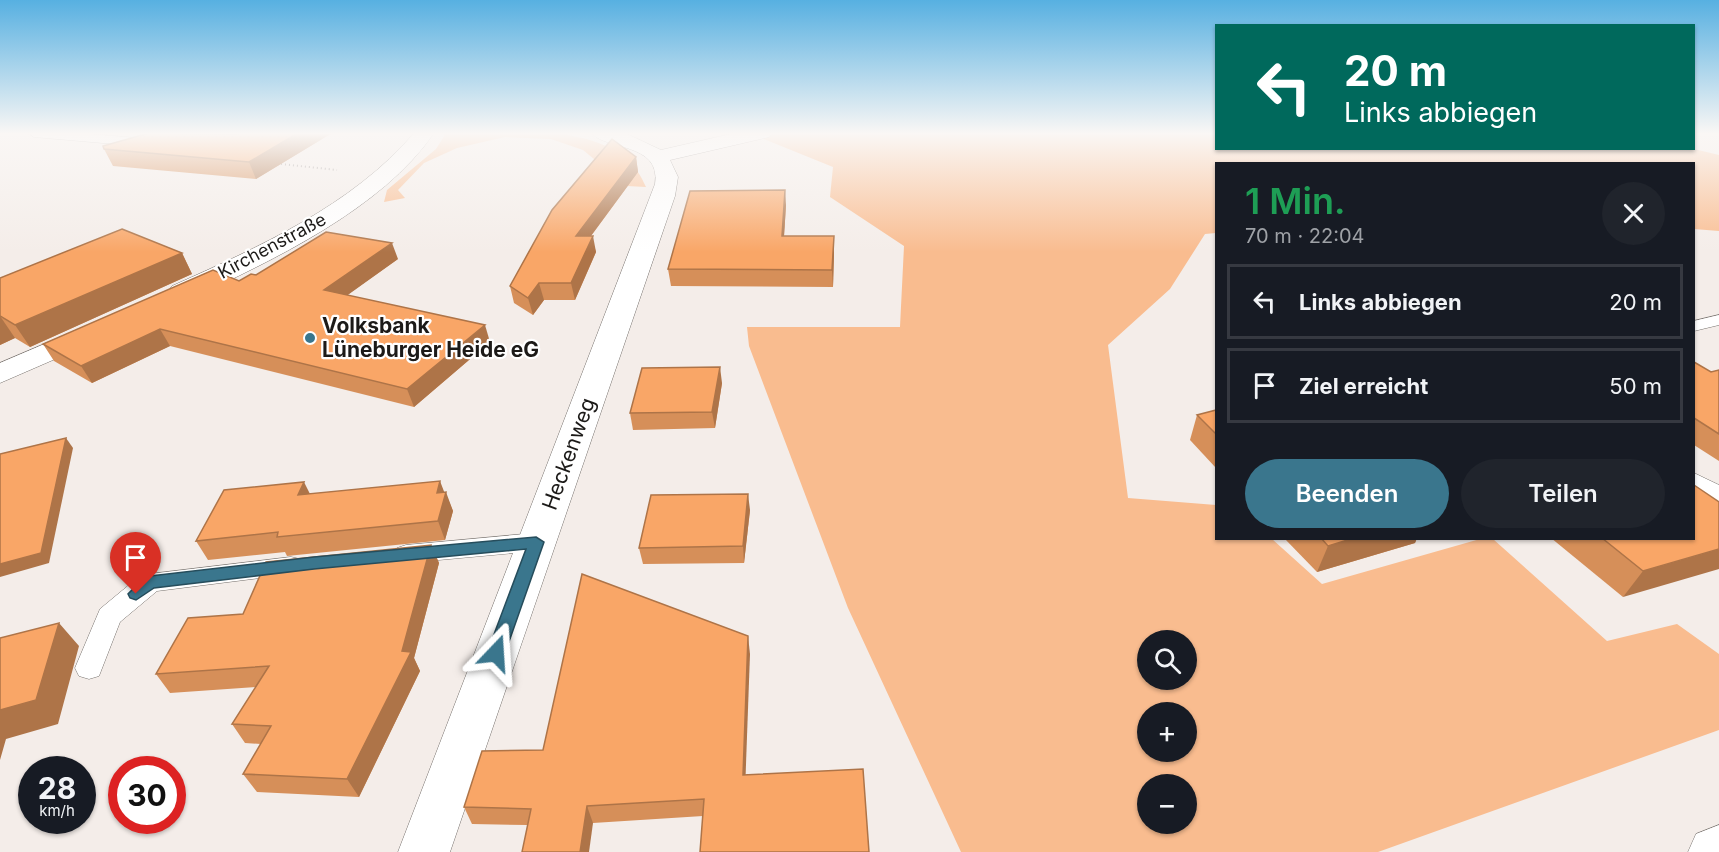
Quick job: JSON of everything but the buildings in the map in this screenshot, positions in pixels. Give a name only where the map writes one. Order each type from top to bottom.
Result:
[{"type":"street","name":"Heckenweg","points":[[424,852],[663,196],[667,178],[665,173]]},
{"type":"street","name":"Kirchenstraße","points":[[163,300],[239,266],[324,220],[384,174]]},
{"type":"street","points":[[0,374],[109,325]]},
{"type":"street","points":[[1714,852],[1719,850]]},
{"type":"lane","points":[[1695,326],[1719,320]]},
{"type":"lane","points":[[1695,482],[1719,495]]},
{"type":"lane","points":[[384,556],[536,542]]},
{"type":"lane","points":[[89,668],[110,616],[150,582],[314,563]]},
{"type":"path","points":[[371,173],[384,174]]},
{"type":"shaded area","points":[[408,173],[415,173],[398,190],[405,198],[384,202],[387,190]]},
{"type":"shaded area","points":[[611,173],[637,173],[646,187],[627,186]]},
{"type":"shaded area","points":[[832,173],[1215,173],[1215,233],[1205,234],[1170,289],[1108,345],[1128,498],[1215,505],[1215,540],[1273,540],[1322,584],[1476,540],[1494,540],[1607,641],[1677,624],[1719,654],[1719,730],[1378,852],[961,852],[848,608],[749,346],[747,327],[900,327],[904,246],[830,197]]},
{"type":"shaded area","points":[[1695,173],[1719,173],[1719,231],[1695,229]]},
{"type":"place","name":"Volksbank Lüneburger Heide eG","points":[[310,338]]},
{"type":"route","points":[[136,594],[150,582],[314,563],[536,542],[496,653]]}]
